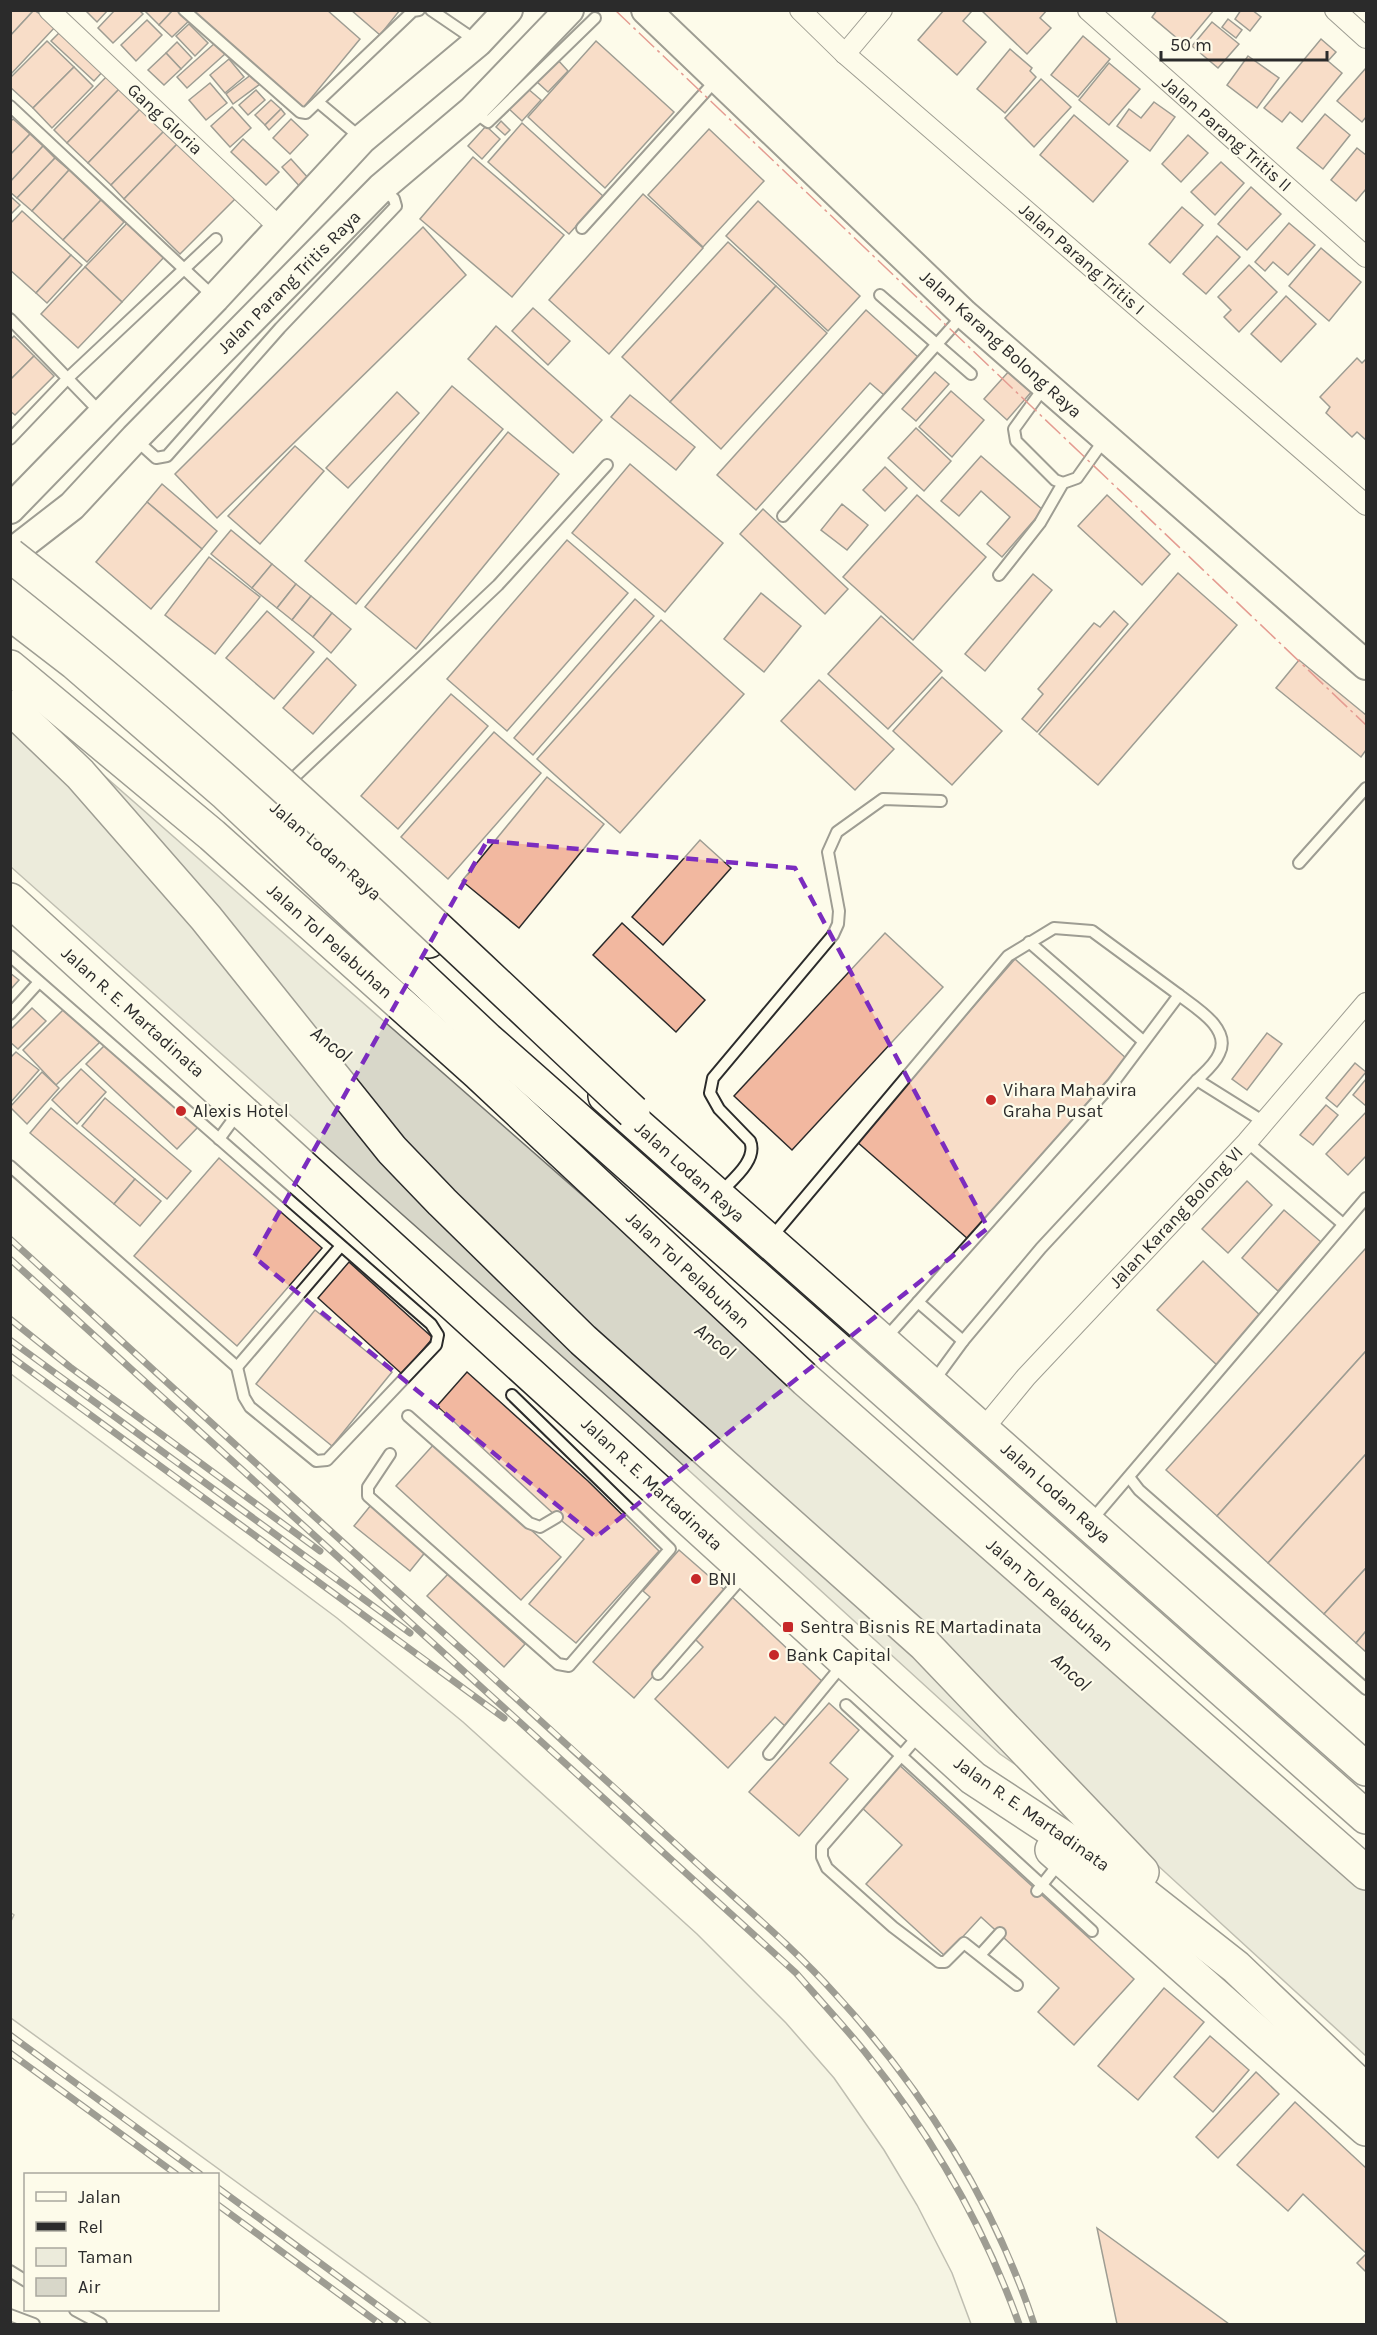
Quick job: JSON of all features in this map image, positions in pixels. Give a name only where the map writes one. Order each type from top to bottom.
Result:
[{"type":"highway","points":[[15,545],[62,596],[288,789],[633,1112],[687,1168]]},
{"type":"highway","name":"Jalan Lodan Raya","points":[[10,580],[269,800],[687,1168],[717,1197],[984,1428],[1366,1769]]},
{"type":"highway","name":"Jalan Tol Pelabuhan","points":[[10,613],[75,663],[225,793],[487,1039],[1366,1817]]},
{"type":"highway","name":"Jalan Tol Pelabuhan","points":[[10,667],[230,851],[478,1073],[806,1380],[1366,1873]]},
{"type":"highway","points":[[10,707],[80,774],[206,918],[392,1150],[583,1340],[925,1645],[1110,1840],[1236,1968]]},
{"type":"highway","name":"Jalan R. E. Martadinata","points":[[10,900],[240,1110],[567,1427],[747,1571],[846,1661],[911,1743],[973,1778],[1110,1868],[1236,1968],[1366,2091]]},
{"type":"highway","points":[[973,1778],[1366,2129]]},
{"type":"street","name":"Gang Gloria","points":[[49,10],[280,228]]},
{"type":"street","points":[[10,509],[215,298],[362,139],[478,42],[508,10]]},
{"type":"street","name":"Jalan Karang Bolong Raya","points":[[646,10],[964,314],[1366,665]]},
{"type":"street","name":"Jalan Parang Tritis I","points":[[800,10],[845,54],[1366,504]]},
{"type":"street","points":[[845,54],[882,10]]},
{"type":"street","name":"Jalan Parang Tritis II","points":[[1088,10],[1366,257]]},
{"type":"street","points":[[1335,10],[1366,38]]},
{"type":"street","name":"Jalan Parang Tritis Raya","points":[[15,545],[72,506],[135,438],[271,319],[381,188],[472,111],[572,14]]},
{"type":"street","name":"Jalan Karang Bolong VI","points":[[984,1428],[1026,1377],[1247,1142],[1366,1003]]},
{"type":"lane","points":[[184,10],[300,112],[306,113],[413,11],[419,10]]},
{"type":"lane","points":[[431,10],[478,42]]},
{"type":"lane","points":[[582,228],[718,78]]},
{"type":"lane","points":[[318,102],[362,139]]},
{"type":"lane","points":[[10,106],[185,267],[215,298]]},
{"type":"lane","points":[[10,439],[69,377],[216,239]]},
{"type":"lane","points":[[880,295],[971,374]]},
{"type":"lane","points":[[783,516],[964,314]]},
{"type":"lane","points":[[10,319],[69,377],[101,413]]},
{"type":"lane","points":[[1046,386],[1014,429],[1016,441],[1055,480],[1063,483],[1077,478],[1106,438]]},
{"type":"lane","points":[[269,800],[498,585],[607,465]]},
{"type":"lane","points":[[999,575],[1040,523],[1063,483]]},
{"type":"lane","points":[[1299,863],[1366,788]]},
{"type":"lane","points":[[717,1197],[739,1174],[752,1153],[753,1147],[750,1141],[718,1109],[710,1093],[713,1078],[833,935],[838,924],[838,911],[828,852],[837,832],[883,799],[941,801]]},
{"type":"lane","points":[[768,1241],[1008,956],[1054,928],[1092,931],[1215,1024],[1221,1038],[1220,1054],[1041,1248],[963,1341],[932,1384]]},
{"type":"lane","points":[[1029,942],[1143,1041]]},
{"type":"lane","points":[[10,956],[430,1324],[438,1335],[436,1345],[327,1460],[316,1461],[250,1407],[244,1397],[237,1367],[10,1166]]},
{"type":"lane","points":[[10,1014],[39,982]]},
{"type":"lane","points":[[883,1341],[1106,1091],[1179,995]]},
{"type":"lane","points":[[1197,1080],[1264,1122]]},
{"type":"lane","points":[[219,1139],[240,1110]]},
{"type":"lane","points":[[1247,1142],[1343,1224]]},
{"type":"lane","points":[[1090,1522],[1366,1198]]},
{"type":"lane","points":[[237,1367],[340,1247]]},
{"type":"lane","points":[[918,1302],[963,1341]]},
{"type":"lane","points":[[390,1454],[368,1487],[368,1496],[558,1664],[569,1666],[670,1549],[590,1477],[567,1427],[512,1395]]},
{"type":"lane","points":[[408,1416],[528,1523],[540,1527],[547,1526],[557,1517]]},
{"type":"lane","points":[[1130,1477],[1139,1490],[1366,1689]]},
{"type":"lane","points":[[658,1674],[747,1571]]},
{"type":"lane","points":[[769,1754],[846,1661]]},
{"type":"lane","points":[[846,1705],[911,1743],[1039,1888],[1092,1931]]},
{"type":"lane","points":[[911,1743],[822,1847],[822,1857],[827,1868],[884,1920],[939,1962],[945,1962],[959,1945],[964,1943],[981,1954],[1017,1985]]},
{"type":"lane","points":[[1039,1888],[1063,1860]]},
{"type":"lane","points":[[981,1954],[1000,1934]]},
{"type":"lane","points":[[77,2311],[101,2325]]},
{"type":"lane","points":[[10,2315],[34,2325]]},
{"type":"highlighted area","points":[[487,841],[795,868],[988,1228],[596,1537],[254,1257]]},
{"type":"green space","points":[[11,1374],[337,1618],[463,1722],[697,1934],[786,2023],[834,2078],[884,2150],[917,2205],[952,2273],[971,2324],[432,2324],[11,2018],[10,1923],[14,1915],[10,1912]]},
{"type":"water","name":"Ancol","points":[[11,694],[728,1323],[1366,1891],[1366,2056],[1142,1851],[1000,1754],[627,1414],[11,867]]},
{"type":"building","points":[[10,10],[34,10],[10,36]]},
{"type":"building","points":[[34,10],[57,25],[10,75],[10,36]]},
{"type":"building","points":[[85,10],[108,10],[97,22]]},
{"type":"building","points":[[115,10],[139,10],[143,14],[113,43],[98,28]]},
{"type":"building","points":[[144,10],[173,10],[159,25]]},
{"type":"building","points":[[173,10],[182,10],[191,19],[172,37],[159,25]]},
{"type":"building","points":[[187,10],[327,10],[360,39],[303,108]]},
{"type":"building","points":[[351,10],[400,10],[380,35]]},
{"type":"building","points":[[944,10],[969,10],[971,12],[963,21],[986,42],[957,75],[918,40]]},
{"type":"building","points":[[981,10],[1047,10],[1040,18],[1051,28],[1027,54]]},
{"type":"building","points":[[1157,10],[1214,10],[1185,45],[1152,17]]},
{"type":"building","points":[[1241,10],[1252,10],[1261,17],[1250,31],[1235,19]]},
{"type":"building","points":[[1228,19],[1242,30],[1236,38],[1222,27]]},
{"type":"building","points":[[147,20],[162,35],[136,61],[121,45]]},
{"type":"building","points":[[1212,22],[1239,44],[1218,68],[1192,46]]},
{"type":"building","points":[[189,24],[208,43],[195,56],[176,36]]},
{"type":"building","points":[[62,30],[105,69],[94,81],[51,41]]},
{"type":"building","points":[[1083,36],[1110,59],[1078,97],[1051,75]]},
{"type":"building","points":[[1321,39],[1336,52],[1328,61],[1342,73],[1302,122],[1290,112],[1282,122],[1264,108]]},
{"type":"building","points":[[47,41],[74,67],[33,108],[10,87],[10,78]]},
{"type":"building","points":[[596,41],[674,112],[605,188],[528,117]]},
{"type":"building","points":[[177,42],[192,58],[181,69],[166,53]]},
{"type":"building","points":[[215,43],[225,54],[187,88],[177,77]]},
{"type":"building","points":[[1010,49],[1032,68],[1030,71],[1036,77],[1005,113],[977,89]]},
{"type":"building","points":[[166,53],[181,69],[164,85],[148,70]]},
{"type":"building","points":[[1248,56],[1279,78],[1257,108],[1227,85]]},
{"type":"building","points":[[229,59],[244,77],[225,93],[210,75]]},
{"type":"building","points":[[557,59],[568,71],[548,92],[536,81]]},
{"type":"building","points":[[1109,63],[1140,89],[1109,125],[1079,100]]},
{"type":"building","points":[[74,67],[93,86],[52,128],[33,108]]},
{"type":"building","points":[[1366,68],[1366,117],[1362,122],[1337,101]]},
{"type":"building","points":[[110,73],[122,86],[67,143],[54,130]]},
{"type":"building","points":[[252,74],[260,84],[233,104],[226,94]]},
{"type":"building","points":[[1041,79],[1071,107],[1034,147],[1005,118]]},
{"type":"building","points":[[210,83],[227,103],[206,120],[189,100]]},
{"type":"building","points":[[122,86],[143,106],[88,163],[67,143]]},
{"type":"building","points":[[527,88],[541,100],[522,121],[508,108]]},
{"type":"building","points":[[256,90],[265,100],[248,115],[239,105]]},
{"type":"building","points":[[271,100],[281,109],[265,125],[255,115]]},
{"type":"building","points":[[1154,102],[1175,117],[1150,151],[1117,126],[1129,109],[1141,118]]},
{"type":"building","points":[[143,106],[166,129],[111,185],[88,163]]},
{"type":"building","points":[[232,107],[251,128],[230,147],[211,126]]},
{"type":"building","points":[[281,109],[285,114],[269,130],[265,125]]},
{"type":"building","points":[[1325,114],[1350,135],[1323,169],[1297,148]]},
{"type":"building","points":[[1074,115],[1128,161],[1093,202],[1040,155]]},
{"type":"building","points":[[13,119],[30,134],[10,155],[10,122]]},
{"type":"building","points":[[291,119],[308,135],[290,154],[273,138]]},
{"type":"building","points":[[501,121],[510,130],[505,135],[496,127]]},
{"type":"building","points":[[522,123],[603,196],[569,234],[488,162]]},
{"type":"building","points":[[486,126],[500,139],[482,159],[468,146]]},
{"type":"building","points":[[166,129],[179,142],[124,199],[111,185]]},
{"type":"building","points":[[709,129],[764,181],[703,247],[648,195]]},
{"type":"building","points":[[30,134],[43,146],[10,182],[10,155]]},
{"type":"building","points":[[1188,135],[1208,153],[1181,182],[1162,164]]},
{"type":"building","points":[[243,139],[279,172],[266,185],[231,152]]},
{"type":"building","points":[[179,142],[236,198],[180,254],[124,199]]},
{"type":"building","points":[[43,146],[55,158],[17,198],[10,192],[10,182]]},
{"type":"building","points":[[1357,148],[1366,155],[1366,189],[1356,201],[1331,180]]},
{"type":"building","points":[[473,157],[564,235],[512,297],[420,219]]},
{"type":"building","points":[[55,158],[69,170],[32,211],[17,198]]},
{"type":"building","points":[[291,159],[310,180],[302,189],[282,167]]},
{"type":"building","points":[[1221,162],[1244,183],[1215,215],[1191,192]]},
{"type":"building","points":[[69,170],[101,200],[63,240],[32,211]]},
{"type":"building","points":[[1251,187],[1281,214],[1247,250],[1218,224]]},
{"type":"building","points":[[643,194],[703,248],[609,354],[549,300]]},
{"type":"building","points":[[10,196],[20,205],[10,215]]},
{"type":"building","points":[[101,200],[124,222],[87,262],[63,240]]},
{"type":"building","points":[[758,201],[860,296],[828,331],[726,236]]},
{"type":"building","points":[[1182,207],[1203,225],[1170,263],[1149,244]]},
{"type":"building","points":[[22,211],[71,255],[36,293],[10,270],[10,224]]},
{"type":"building","points":[[130,220],[166,255],[122,302],[85,267]]},
{"type":"building","points":[[1289,223],[1315,245],[1288,275],[1273,262],[1265,271],[1255,262]]},
{"type":"building","points":[[423,227],[466,275],[217,518],[175,474]]},
{"type":"building","points":[[1217,236],[1240,257],[1206,294],[1183,274]]},
{"type":"building","points":[[728,242],[776,286],[670,402],[622,357]]},
{"type":"building","points":[[1321,248],[1361,282],[1329,321],[1289,286]]},
{"type":"building","points":[[71,255],[82,265],[47,303],[36,293]]},
{"type":"building","points":[[1249,265],[1277,292],[1239,332],[1224,317],[1231,310],[1218,297]]},
{"type":"building","points":[[85,267],[122,302],[78,348],[41,314]]},
{"type":"building","points":[[776,286],[827,333],[721,449],[670,402]]},
{"type":"building","points":[[1286,296],[1316,324],[1281,362],[1251,334]]},
{"type":"building","points":[[533,308],[570,341],[548,365],[512,331]]},
{"type":"building","points":[[866,310],[918,357],[884,395],[870,383],[756,510],[717,475]]},
{"type":"building","points":[[496,326],[602,420],[573,453],[468,359]]},
{"type":"building","points":[[14,336],[34,356],[10,380],[10,340]]},
{"type":"building","points":[[34,356],[54,376],[15,415],[10,411],[10,380]]},
{"type":"building","points":[[1357,358],[1362,363],[1366,359],[1366,440],[1357,432],[1352,437],[1326,413],[1330,407],[1320,397]]},
{"type":"building","points":[[1010,370],[1033,390],[1007,420],[984,399]]},
{"type":"building","points":[[935,372],[949,384],[916,421],[902,409]]},
{"type":"building","points":[[452,386],[503,429],[356,604],[305,561]]},
{"type":"building","points":[[951,391],[984,420],[952,457],[919,427]]},
{"type":"building","points":[[397,392],[419,413],[348,488],[326,468]]},
{"type":"building","points":[[630,395],[695,447],[676,470],[611,417]]},
{"type":"building","points":[[916,428],[951,461],[924,491],[888,458]]},
{"type":"building","points":[[508,432],[559,474],[416,649],[365,607]]},
{"type":"building","points":[[295,446],[324,471],[260,544],[228,516]]},
{"type":"building","points":[[981,456],[1043,510],[1002,557],[987,544],[1010,517],[981,491],[959,516],[941,501]]},
{"type":"building","points":[[630,464],[723,543],[665,612],[572,533]]},
{"type":"building","points":[[885,467],[907,488],[885,511],[863,490]]},
{"type":"building","points":[[162,484],[217,531],[202,549],[147,502]]},
{"type":"building","points":[[917,495],[986,557],[913,640],[843,577]]},
{"type":"building","points":[[1107,495],[1170,554],[1142,585],[1078,526]]},
{"type":"building","points":[[147,502],[202,549],[151,609],[96,562]]},
{"type":"building","points":[[842,504],[868,525],[847,550],[821,530]]},
{"type":"building","points":[[763,509],[848,589],[825,614],[740,534]]},
{"type":"building","points":[[231,530],[272,564],[252,588],[211,554]]},
{"type":"building","points":[[567,540],[628,593],[507,731],[447,679]]},
{"type":"building","points":[[209,557],[260,597],[215,654],[165,615]]},
{"type":"building","points":[[272,564],[296,584],[277,608],[252,588]]},
{"type":"building","points":[[1178,573],[1237,625],[1098,785],[1039,734]]},
{"type":"building","points":[[1033,574],[1052,590],[985,671],[965,654]]},
{"type":"building","points":[[296,584],[311,596],[292,620],[277,608]]},
{"type":"building","points":[[761,593],[801,626],[764,672],[724,639]]},
{"type":"building","points":[[311,596],[332,613],[313,637],[292,620]]},
{"type":"building","points":[[635,599],[654,616],[533,755],[514,738]]},
{"type":"building","points":[[267,611],[314,652],[274,699],[226,658]]},
{"type":"building","points":[[1114,611],[1128,624],[1037,732],[1022,719],[1043,694],[1038,689],[1094,623],[1100,627]]},
{"type":"building","points":[[332,613],[351,629],[331,653],[313,637]]},
{"type":"building","points":[[881,616],[942,671],[888,729],[828,674]]},
{"type":"building","points":[[661,620],[744,694],[620,833],[537,759]]},
{"type":"building","points":[[327,658],[356,685],[313,734],[283,708]]},
{"type":"building","points":[[1299,660],[1366,715],[1366,750],[1361,757],[1276,688]]},
{"type":"building","points":[[942,677],[1002,731],[952,785],[893,731]]},
{"type":"building","points":[[819,680],[894,749],[855,790],[781,721]]},
{"type":"building","points":[[451,694],[488,726],[398,829],[361,796]]},
{"type":"building","points":[[494,732],[541,773],[448,879],[401,837]]},
{"type":"building","points":[[547,777],[604,824],[519,928],[462,881]]},
{"type":"building","points":[[700,840],[731,868],[663,945],[632,917]]},
{"type":"building","points":[[622,923],[705,1000],[676,1032],[593,955]]},
{"type":"building","points":[[885,933],[943,987],[792,1150],[734,1096]]},
{"type":"building","name":"Vihara Mahavira Graha Pusat","points":[[1015,959],[1127,1059],[968,1239],[856,1141]]},
{"type":"building","points":[[10,973],[19,980],[10,990]]},
{"type":"building","points":[[66,1007],[100,1042],[56,1085],[23,1050]]},
{"type":"building","points":[[32,1008],[46,1021],[18,1049],[10,1042],[10,1030]]},
{"type":"building","points":[[1267,1033],[1282,1044],[1247,1090],[1232,1079]]},
{"type":"building","points":[[106,1044],[198,1127],[177,1149],[86,1064]]},
{"type":"building","points":[[16,1052],[39,1070],[10,1103],[10,1058]]},
{"type":"building","points":[[1355,1063],[1366,1072],[1337,1107],[1326,1098]]},
{"type":"building","points":[[81,1069],[106,1092],[77,1124],[52,1100]]},
{"type":"building","points":[[42,1072],[59,1088],[27,1124],[10,1107]]},
{"type":"building","points":[[1366,1079],[1366,1106],[1353,1095]]},
{"type":"building","points":[[105,1098],[191,1171],[167,1199],[82,1126]]},
{"type":"building","points":[[1326,1105],[1338,1115],[1313,1145],[1300,1135]]},
{"type":"building","points":[[51,1108],[135,1179],[114,1204],[30,1133]]},
{"type":"building","points":[[1366,1112],[1366,1156],[1348,1175],[1326,1154]]},
{"type":"building","points":[[219,1158],[322,1248],[237,1346],[134,1256]]},
{"type":"building","points":[[135,1179],[161,1201],[140,1226],[114,1204]]},
{"type":"building","points":[[1247,1181],[1272,1205],[1228,1253],[1202,1229]]},
{"type":"building","points":[[1284,1210],[1321,1242],[1278,1291],[1242,1258]]},
{"type":"building","points":[[1366,1248],[1366,1351],[1217,1516],[1166,1470]]},
{"type":"building","points":[[1203,1261],[1263,1318],[1218,1366],[1157,1310]]},
{"type":"building","points":[[349,1262],[433,1338],[402,1374],[318,1298]]},
{"type":"building","points":[[315,1310],[392,1372],[332,1446],[256,1384]]},
{"type":"building","points":[[1366,1351],[1366,1454],[1268,1563],[1217,1516]]},
{"type":"building","points":[[467,1372],[588,1481],[659,1551],[576,1643],[529,1604],[584,1539],[557,1517],[437,1406]]},
{"type":"building","points":[[435,1443],[561,1557],[521,1600],[396,1486]]},
{"type":"building","points":[[1366,1454],[1366,1568],[1324,1614],[1268,1563]]},
{"type":"building","points":[[371,1505],[427,1550],[410,1571],[354,1526]]},
{"type":"building","points":[[679,1550],[727,1592],[634,1698],[593,1662],[650,1597],[643,1591]]},
{"type":"building","points":[[1366,1568],[1366,1631],[1356,1643],[1324,1614]]},
{"type":"building","points":[[448,1574],[525,1644],[504,1667],[427,1596]]},
{"type":"building","points":[[731,1596],[825,1684],[785,1726],[775,1717],[728,1768],[655,1699],[703,1647],[693,1637]]},
{"type":"building","points":[[1366,1631],[1366,1652],[1356,1643]]},
{"type":"building","points":[[829,1703],[859,1730],[830,1763],[848,1779],[799,1836],[749,1792]]},
{"type":"building","points":[[897,1763],[1134,1979],[1074,2045],[1038,2012],[1059,1988],[981,1917],[945,1956],[866,1884],[902,1845],[859,1805]]},
{"type":"building","points":[[1164,1988],[1204,2022],[1138,2100],[1098,2066]]},
{"type":"building","points":[[1210,2036],[1249,2070],[1213,2112],[1174,2077]]},
{"type":"building","points":[[1256,2072],[1279,2094],[1218,2158],[1196,2137]]},
{"type":"building","points":[[1295,2102],[1366,2168],[1366,2253],[1303,2194],[1288,2211],[1237,2165]]},
{"type":"building","points":[[1097,2228],[1229,2324],[1117,2324]]},
{"type":"building","points":[[1366,2254],[1366,2272],[1357,2263]]},
{"type":"railway","points":[[10,1239],[770,1929],[821,1979],[869,2032],[899,2070],[953,2150],[999,2235],[1034,2324]]},
{"type":"railway","points":[[10,1259],[796,1973],[865,2052],[912,2115],[933,2148],[972,2216],[1005,2287],[1019,2324]]},
{"type":"railway","points":[[10,1319],[70,1367],[320,1551]]},
{"type":"railway","points":[[10,1340],[410,1633]]},
{"type":"railway","points":[[10,1356],[504,1718]]},
{"type":"railway","points":[[10,2035],[199,2173]]},
{"type":"railway","points":[[10,2053],[175,2173]]},
{"type":"railway","points":[[219,2189],[403,2324]]},
{"type":"railway","points":[[219,2206],[380,2324]]},
{"type":"power","points":[[615,10],[1366,725]]},
{"type":"place","name":"Vihara Mahavira Graha Pusat","points":[[991,1100]]},
{"type":"place","name":"Alexis Hotel","points":[[181,1111]]},
{"type":"place","name":"BNI","points":[[696,1579]]},
{"type":"place","name":"Sentra Bisnis RE Martadinata","points":[[788,1627]]},
{"type":"place","name":"Bank Capital","points":[[774,1655]]}]
